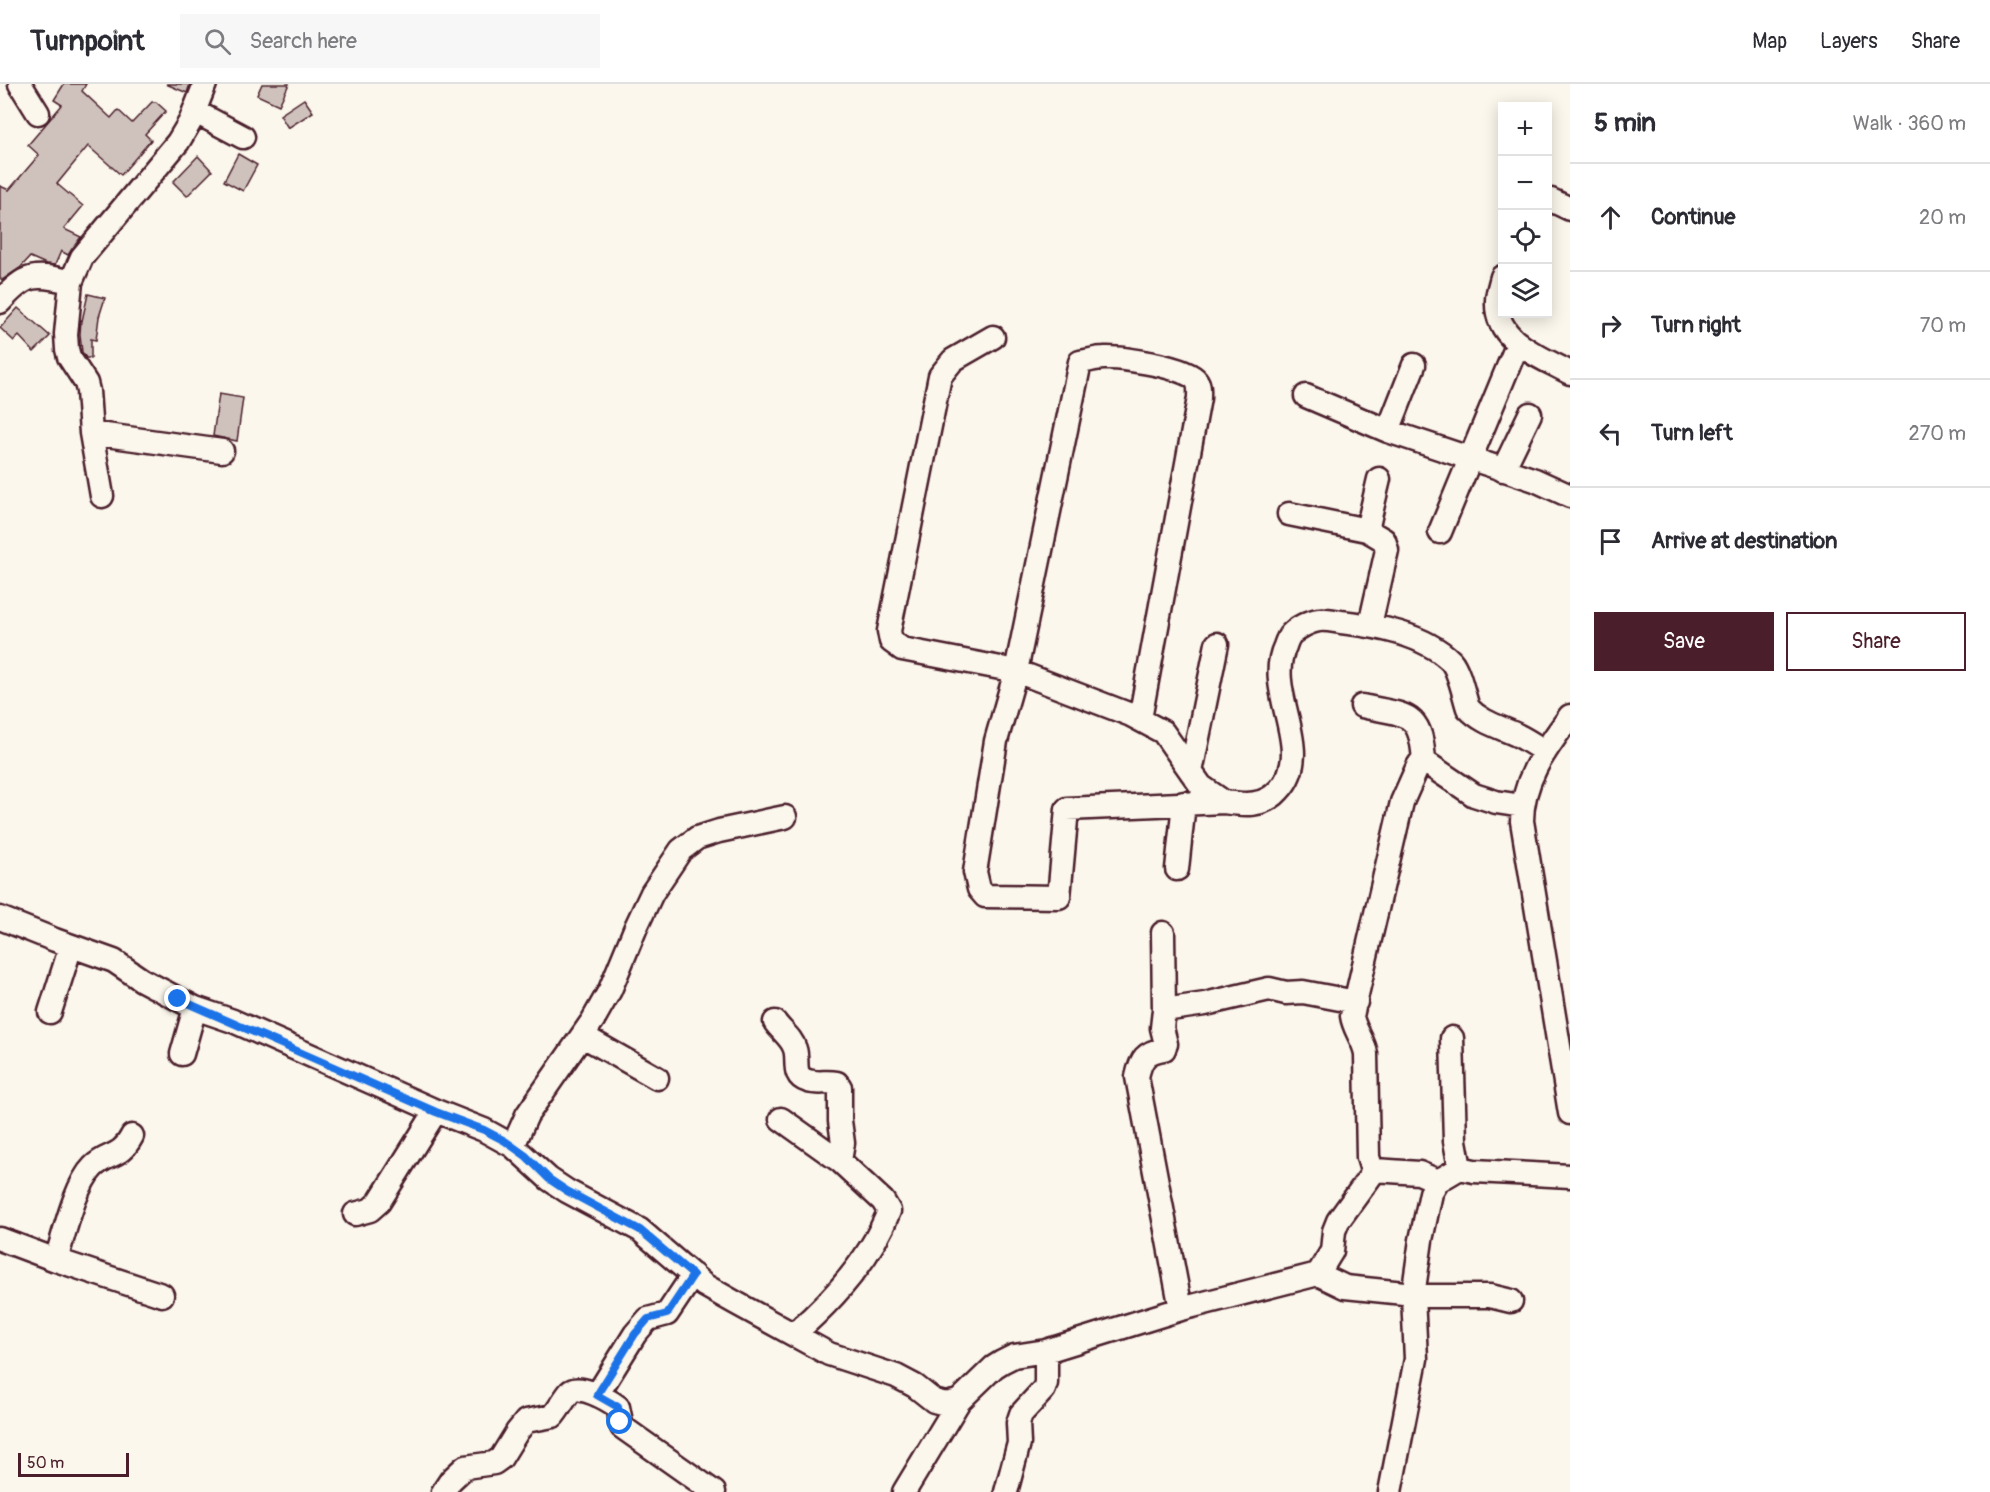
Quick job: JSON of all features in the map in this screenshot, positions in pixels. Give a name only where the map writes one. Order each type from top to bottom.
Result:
[{"type":"street","points":[[20,84],[38,112]]},
{"type":"street","points":[[102,496],[91,433],[86,383],[69,357],[67,349],[66,334],[71,282],[82,257],[178,142],[205,84]]},
{"type":"street","points":[[194,111],[243,137]]},
{"type":"street","points":[[3,293],[33,277],[42,275],[71,282]]},
{"type":"street","points":[[1498,293],[1497,316],[1501,326],[1512,340],[1570,373]]},
{"type":"street","points":[[993,337],[953,360],[940,376],[889,631],[891,641],[902,649],[1016,671],[1140,719],[1163,732],[1201,786],[1224,802]]},
{"type":"street","points":[[1440,532],[1518,343]]},
{"type":"street","points":[[1140,719],[1199,398],[1197,380],[1189,374],[1141,361],[1104,358],[1080,362],[1016,671],[996,741],[975,872],[979,889],[985,896],[1059,897],[1067,809],[1224,802],[1247,805],[1262,802],[1275,795],[1285,784],[1293,759],[1293,744],[1279,674],[1280,656],[1290,635],[1306,624],[1318,620],[1370,625],[1415,639],[1433,648],[1453,663],[1468,708],[1474,714],[1481,720],[1519,736],[1544,751]]},
{"type":"street","points":[[1388,430],[1414,365]]},
{"type":"street","points":[[1306,396],[1388,430],[1535,480],[1570,496]]},
{"type":"street","points":[[1503,470],[1530,414]]},
{"type":"street","points":[[91,433],[222,451]]},
{"type":"street","points":[[1367,530],[1379,479]]},
{"type":"street","points":[[1289,514],[1367,530],[1384,540],[1387,550],[1370,625]]},
{"type":"street","points":[[1191,772],[1217,644]]},
{"type":"street","points":[[1362,706],[1412,719],[1418,727],[1422,740],[1424,762]]},
{"type":"street","points":[[1570,716],[1533,770],[1522,806],[1530,879],[1570,1113]]},
{"type":"street","points":[[1424,762],[1474,795],[1496,802],[1522,806]]},
{"type":"street","points":[[1424,762],[1418,766],[1402,802],[1356,1002],[1353,1024],[1363,1040],[1366,1054],[1368,1157],[1371,1167],[1375,1170],[1419,1173],[1438,1181]]},
{"type":"street","points":[[1177,869],[1184,803]]},
{"type":"street","points":[[513,1146],[527,1115],[583,1036],[610,990],[652,893],[681,850],[697,838],[719,831],[785,817]]},
{"type":"street","points":[[0,918],[114,961],[142,980],[195,1008],[233,1021],[436,1112],[484,1130],[513,1146],[549,1179],[567,1191],[640,1230],[704,1285],[829,1354],[896,1376],[915,1386],[934,1401],[945,1404],[959,1401]]},
{"type":"street","points":[[1163,933],[1164,1010],[1162,1028],[1166,1044],[1164,1049],[1145,1056],[1140,1063],[1137,1077],[1181,1309]]},
{"type":"street","points":[[50,1012],[71,946]]},
{"type":"street","points":[[1164,1010],[1205,1004],[1269,989],[1286,993],[1303,992],[1356,1002]]},
{"type":"street","points":[[182,1054],[195,1008]]},
{"type":"street","points":[[775,1022],[795,1049],[795,1065],[800,1076],[809,1081],[837,1083],[840,1087],[840,1121],[843,1143],[840,1161]]},
{"type":"street","points":[[583,1036],[657,1078]]},
{"type":"street","points":[[1452,1038],[1455,1141],[1460,1168]]},
{"type":"street","points":[[355,1214],[370,1210],[379,1202],[436,1112]]},
{"type":"street","points":[[781,1119],[840,1161],[884,1201],[889,1211],[872,1244],[842,1286],[821,1311],[794,1334]]},
{"type":"street","points":[[56,1260],[84,1179],[94,1166],[127,1147],[132,1136]]},
{"type":"street","points":[[1390,1492],[1416,1359],[1413,1296],[1431,1193],[1438,1181],[1460,1168],[1474,1171],[1570,1176]]},
{"type":"street","points":[[1318,1274],[1332,1251],[1334,1231],[1338,1221],[1375,1170]]},
{"type":"street","points":[[0,1239],[162,1295]]},
{"type":"street","points":[[904,1492],[959,1401],[994,1367],[1014,1356],[1046,1352],[1181,1309],[1318,1274],[1345,1287],[1413,1296],[1490,1296],[1511,1301]]},
{"type":"street","points":[[597,1395],[635,1334],[648,1319],[667,1314],[693,1275]]},
{"type":"street","points":[[1006,1492],[1019,1443],[1018,1423],[1021,1414],[1040,1395],[1046,1383],[1046,1352]]},
{"type":"street","points":[[443,1492],[451,1480],[465,1467],[494,1463],[501,1458],[526,1422],[553,1416],[570,1392],[575,1389],[582,1389],[597,1395],[618,1407],[622,1427],[714,1492]]},
{"type":"building","points":[[64,84],[86,84],[82,91],[111,118],[118,110],[132,123],[152,102],[156,102],[166,111],[145,134],[151,140],[121,175],[88,146],[57,184],[83,206],[64,229],[81,237],[68,255],[61,251],[55,265],[30,257],[21,267],[2,280],[0,278],[0,186],[9,190],[39,155],[28,145],[62,105],[54,100]]},
{"type":"building","points":[[166,84],[190,84],[187,93]]},
{"type":"building","points":[[262,84],[289,84],[279,105],[257,95]]},
{"type":"building","points":[[304,99],[313,112],[288,128],[280,115]]},
{"type":"building","points":[[238,154],[257,165],[243,191],[224,181]]},
{"type":"building","points":[[198,156],[212,171],[187,196],[173,182]]},
{"type":"building","points":[[88,294],[105,298],[99,317],[96,340],[91,339],[91,358],[86,358],[82,352],[80,334]]},
{"type":"building","points":[[18,308],[50,336],[34,352],[19,336],[14,341],[0,328]]},
{"type":"building","points":[[219,394],[243,398],[237,441],[213,436]]},
{"type":"route","points":[[178,999],[505,1141],[526,1156],[549,1179],[567,1191],[640,1230],[693,1275],[667,1314],[652,1316],[635,1334],[597,1395],[618,1407],[620,1422]]}]
